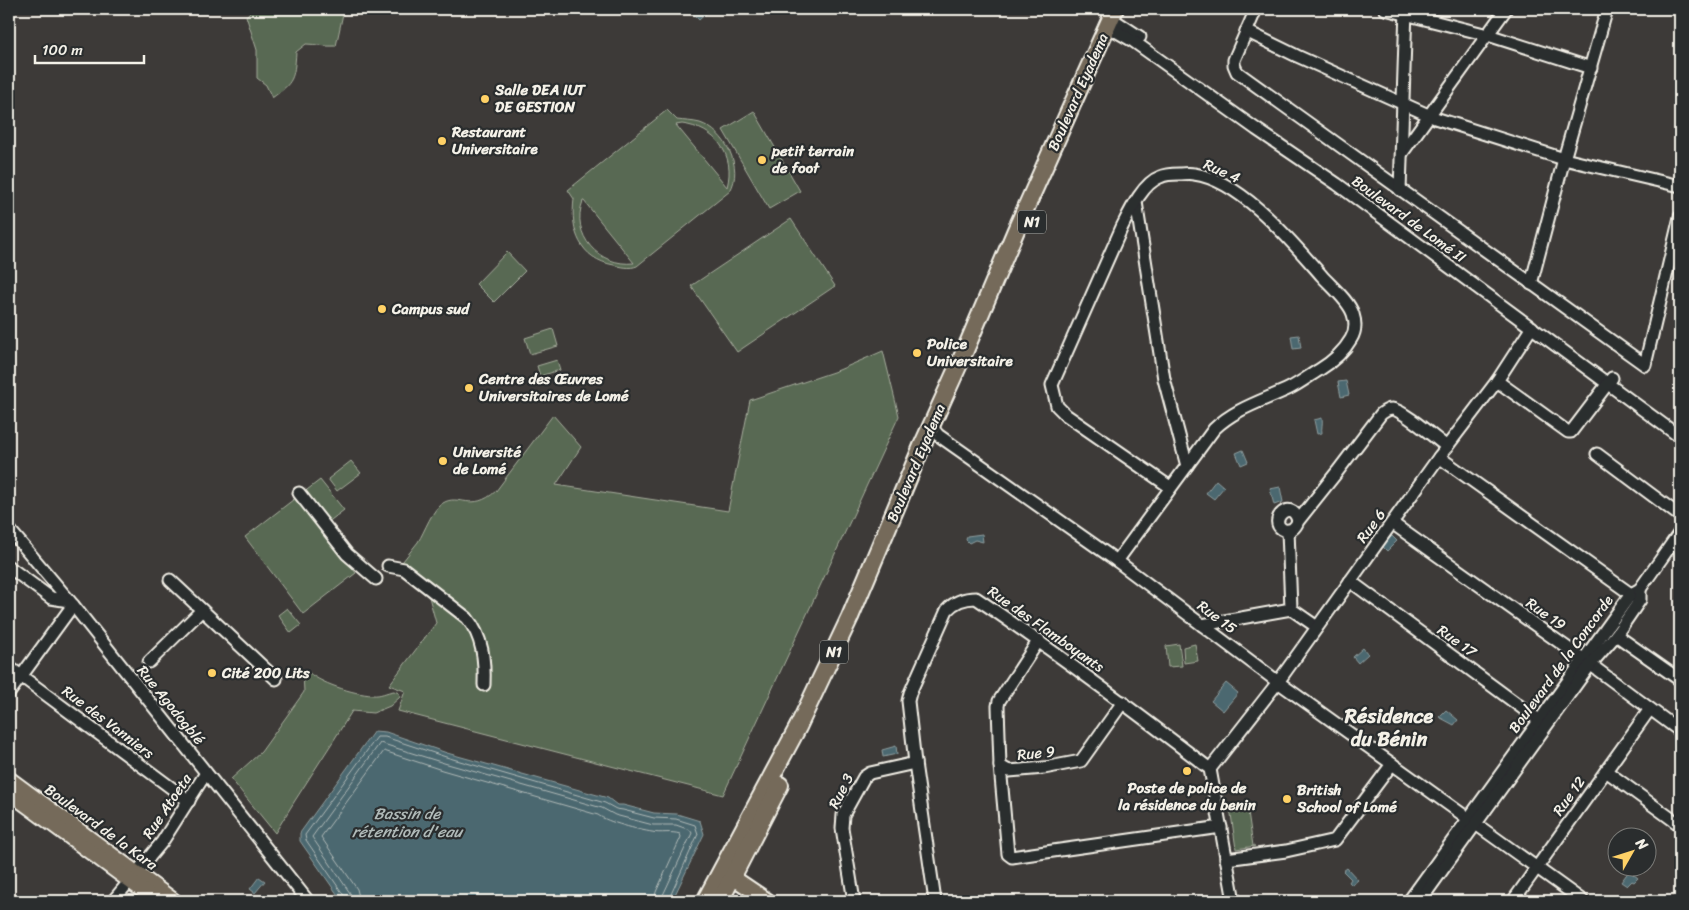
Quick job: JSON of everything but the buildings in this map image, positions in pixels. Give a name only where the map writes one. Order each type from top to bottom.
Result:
[{"type":"highway","name":"Boulevard Eyadema","points":[[705,901],[728,873],[758,804],[818,687],[934,431],[964,353],[1016,230],[1073,106],[1116,19]]},
{"type":"highway","name":"N1","points":[[720,901],[728,873]]},
{"type":"main road","name":"Boulevard de la Kara","points":[[9,779],[132,878],[157,901]]},
{"type":"main road","name":"Boulevard de la Kara","points":[[9,792],[132,878],[174,901]]},
{"type":"main road","points":[[728,873],[768,901]]},
{"type":"street","points":[[1256,9],[1234,60],[1237,72],[1645,365],[1680,217]]},
{"type":"street","points":[[1385,9],[1406,11],[1591,68]]},
{"type":"street","points":[[1402,152],[1506,9]]},
{"type":"street","points":[[1531,284],[1607,9]]},
{"type":"street","points":[[1400,190],[1406,11]]},
{"type":"street","name":"Boulevard de Lomé II","points":[[1116,19],[1134,41],[1256,129],[1303,160],[1532,327],[1680,427]]},
{"type":"street","name":"Boulevard de Lomé II","points":[[1116,19],[1610,381],[1680,437]]},
{"type":"street","points":[[1246,31],[1429,115],[1564,159],[1680,186]]},
{"type":"street","name":"Rue 4","points":[[1117,561],[1214,429],[1224,419],[1239,410],[1291,388],[1338,357],[1351,339],[1356,328],[1353,313],[1348,304],[1258,209],[1222,184],[1194,174],[1168,174],[1152,181],[1136,202],[1122,227],[1052,385],[1057,406],[1066,415],[1170,488]]},
{"type":"street","points":[[1136,202],[1164,379],[1187,466]]},
{"type":"street","name":"Rue 6","points":[[1210,769],[1278,682],[1447,447],[1494,385],[1532,327]]},
{"type":"street","points":[[1494,385],[1568,432],[1573,431],[1610,381]]},
{"type":"street","points":[[1298,521],[1292,511],[1286,510],[1280,513],[1278,519],[1282,529],[1293,529],[1296,526],[1381,414],[1387,409],[1394,409],[1447,447]]},
{"type":"street","name":"Rue 15","points":[[934,431],[1117,561],[1278,682],[1583,901]]},
{"type":"street","points":[[1597,454],[1680,516]]},
{"type":"street","points":[[1440,457],[1637,594],[1680,532]]},
{"type":"street","points":[[299,493],[347,554],[376,579]]},
{"type":"street","name":"Rue 19","points":[[1392,523],[1680,731]]},
{"type":"street","name":"Rue Agodogblé","points":[[9,529],[71,603],[308,901]]},
{"type":"street","points":[[1288,530],[1291,609]]},
{"type":"street","points":[[388,566],[404,569],[467,618],[475,627],[483,650],[484,685]]},
{"type":"street","points":[[9,567],[50,598],[71,603],[9,693]]},
{"type":"street","points":[[170,580],[276,679]]},
{"type":"street","name":"Rue 17","points":[[1350,581],[1543,723]]},
{"type":"street","name":"Boulevard de la Concorde","points":[[1587,662],[1616,635],[1637,594]]},
{"type":"street","name":"Boulevard de la Concorde","points":[[1409,901],[1472,821],[1637,594]]},
{"type":"street","name":"Rue des Flamboyants","points":[[935,901],[908,701],[947,610],[953,603],[976,598],[1039,640],[1210,769]]},
{"type":"street","points":[[1202,625],[1291,609],[1317,627]]},
{"type":"street","points":[[149,662],[202,610]]},
{"type":"street","points":[[1616,635],[1680,680]]},
{"type":"street","name":"Rue 9","points":[[1039,640],[999,701],[1000,766],[1009,771],[1044,768],[1080,761],[1123,702]]},
{"type":"street","name":"Rue des Vanniers","points":[[9,667],[189,801]]},
{"type":"street","name":"Rue 12","points":[[1513,901],[1650,708]]},
{"type":"street","name":"Rue 3","points":[[854,901],[842,828],[844,815],[864,776],[870,772],[915,763]]},
{"type":"street","points":[[1226,859],[1286,851],[1335,840],[1392,764]]},
{"type":"street","points":[[1000,766],[1007,848],[1008,854],[1012,857],[1221,827]]},
{"type":"street","points":[[1210,769],[1234,901]]},
{"type":"street","points":[[1606,771],[1680,825]]},
{"type":"street","name":"Rue Atoeta","points":[[113,901],[162,842],[206,773]]},
{"type":"street","name":"Boulevard de la Concorde","points":[[1420,901],[1472,821]]},
{"type":"green space","points":[[253,9],[344,9],[336,46],[306,44],[296,52],[293,74],[289,84],[272,98],[266,85],[257,78],[257,50],[246,16]]},
{"type":"green space","points":[[667,110],[677,120],[700,123],[709,127],[717,134],[730,151],[735,171],[734,182],[730,191],[637,266],[632,267],[602,262],[585,250],[576,232],[573,211],[574,199],[568,190]],"holes":[[[682,124],[704,131],[720,145],[728,164],[727,187],[676,125]],[[584,201],[634,263],[621,263],[609,260],[590,246],[584,237],[581,226],[580,214]]]},
{"type":"green space","name":"petit terrain de foot","points":[[754,111],[800,191],[769,209],[723,130]]},
{"type":"green space","points":[[791,219],[835,286],[737,352],[691,286]]},
{"type":"green space","points":[[507,252],[525,271],[494,302],[476,284]]},
{"type":"green space","points":[[553,329],[558,346],[530,354],[525,338]]},
{"type":"green space","points":[[883,351],[899,416],[723,795],[398,711],[405,691],[389,685],[436,623],[429,597],[399,566],[418,542],[432,515],[439,506],[455,500],[480,501],[496,491],[553,415],[581,447],[556,485],[728,511],[750,400],[839,370]]},
{"type":"green space","points":[[557,360],[560,370],[540,376],[537,366]]},
{"type":"green space","points":[[351,461],[361,473],[337,491],[328,479]]},
{"type":"green space","points":[[320,480],[344,510],[327,523],[303,493]]},
{"type":"green space","points":[[298,496],[356,573],[303,614],[245,537]]},
{"type":"green space","points":[[287,608],[301,625],[291,633],[278,615]]},
{"type":"green space","points":[[1179,644],[1182,666],[1168,667],[1166,646]]},
{"type":"green space","points":[[1195,644],[1198,661],[1184,663],[1183,647]]},
{"type":"green space","points":[[306,670],[327,683],[346,690],[375,695],[394,691],[399,693],[400,697],[390,706],[373,713],[352,711],[275,833],[231,779],[261,752],[304,692],[303,673]]},
{"type":"green space","points":[[1247,805],[1253,846],[1255,846],[1236,849],[1230,807]]},
{"type":"water","points":[[688,9],[711,9],[699,20]]},
{"type":"water","points":[[1299,335],[1301,348],[1293,349],[1291,336]]},
{"type":"water","points":[[1346,381],[1349,395],[1341,397],[1338,382]]},
{"type":"water","points":[[1322,418],[1322,433],[1317,434],[1314,420]]},
{"type":"water","points":[[1243,450],[1248,462],[1241,465],[1236,453]]},
{"type":"water","points":[[1216,480],[1224,487],[1214,499],[1206,493]]},
{"type":"water","points":[[1280,487],[1283,502],[1274,505],[1270,489]]},
{"type":"water","points":[[982,534],[983,542],[975,540],[969,543],[966,540],[967,536]]},
{"type":"water","points":[[1392,536],[1397,541],[1387,551],[1382,546]]},
{"type":"water","points":[[1363,648],[1368,654],[1358,663],[1353,657]]},
{"type":"water","points":[[1226,683],[1238,693],[1223,711],[1211,701]]},
{"type":"water","points":[[1446,710],[1458,720],[1454,725],[1439,717]]},
{"type":"water","name":"Bassin de rétention d'eau","points":[[374,731],[386,732],[447,753],[608,798],[617,805],[654,813],[677,814],[700,821],[704,834],[672,901],[342,901],[300,841],[300,833]]},
{"type":"water","points":[[896,746],[897,754],[883,757],[882,750]]},
{"type":"water","points":[[1347,868],[1358,880],[1352,885],[1349,882],[1351,879],[1343,871]]},
{"type":"water","points":[[259,877],[265,881],[255,893],[250,889]]},
{"type":"water","points":[[1624,878],[1638,878],[1627,886],[1621,882]]},
{"type":"place","name":"Salle DEA IUT DE GESTION","points":[[485,99]]},
{"type":"place","name":"Restaurant Universitaire","points":[[442,141]]},
{"type":"place","name":"petit terrain de foot","points":[[762,160]]},
{"type":"place","name":"Campus sud","points":[[382,309]]},
{"type":"place","name":"Police Universitaire","points":[[917,353]]},
{"type":"place","name":"Centre des Œuvres Universitaires de Lomé","points":[[469,388]]},
{"type":"place","name":"Université de Lomé","points":[[443,461]]},
{"type":"place","name":"Cité 200 Lits","points":[[212,673]]},
{"type":"place","name":"Poste de police de la résidence du benin","points":[[1187,771]]},
{"type":"place","name":"British School of Lomé","points":[[1287,799]]},
{"type":"district","name":"Résidence du Bénin","points":[[1389,728]]}]
